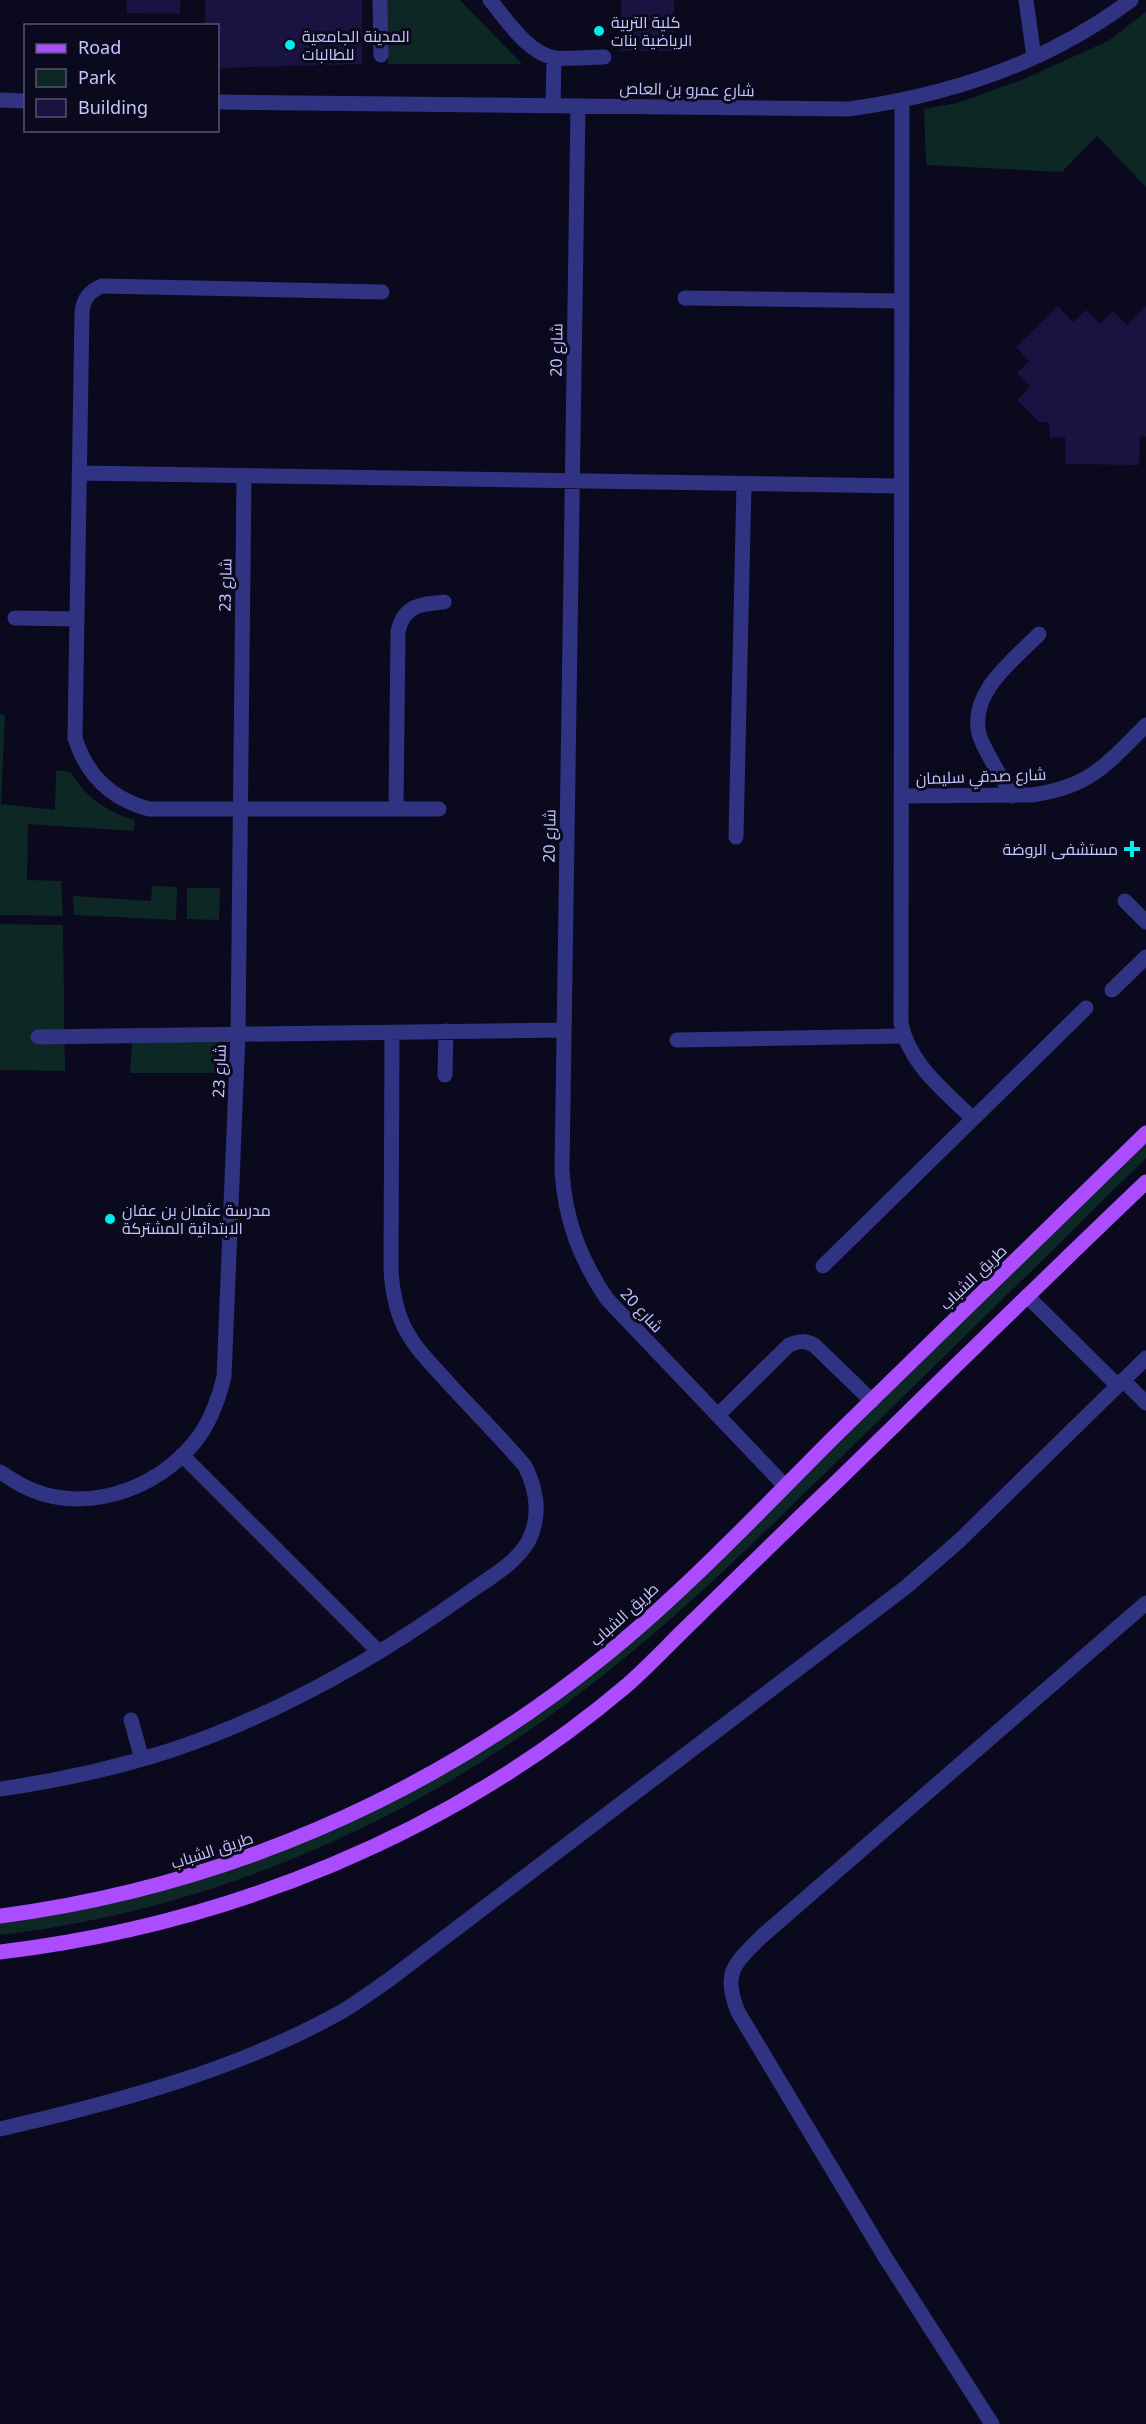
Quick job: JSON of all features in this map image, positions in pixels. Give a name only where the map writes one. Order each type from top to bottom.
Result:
[{"type":"main road","name":"طريق الشباب","points":[[0,1916],[84,1903],[190,1877],[293,1841],[398,1792],[504,1730],[555,1695],[650,1617],[1146,1133]]},
{"type":"main road","points":[[0,1952],[91,1938],[147,1926],[257,1894],[370,1848],[425,1821],[529,1758],[627,1685],[1146,1182]]},
{"type":"street","points":[[380,0],[381,54]]},
{"type":"street","points":[[490,0],[527,43],[555,58],[604,57]]},
{"type":"street","points":[[1026,0],[1034,57]]},
{"type":"street","name":"شارع عمرو بن العاص","points":[[219,102],[849,109],[902,101],[957,87],[1034,57],[1091,27],[1131,0]]},
{"type":"street","points":[[553,106],[555,58]]},
{"type":"street","points":[[0,100],[24,100]]},
{"type":"street","points":[[902,101],[901,1023],[904,1036],[917,1062],[973,1119]]},
{"type":"street","name":"شارع 20","points":[[578,106],[562,1172],[564,1197],[576,1243],[607,1299],[785,1486]]},
{"type":"street","points":[[382,292],[102,285],[85,300],[82,313],[75,738],[80,753],[95,778],[119,798],[149,809],[440,809]]},
{"type":"street","points":[[685,298],[902,301]]},
{"type":"street","points":[[79,472],[902,486]]},
{"type":"street","name":"شارع 23","points":[[0,1472],[32,1490],[67,1498],[120,1493],[139,1486],[157,1476],[183,1455],[201,1434],[211,1416],[224,1377],[238,1034],[244,476]]},
{"type":"street","points":[[736,837],[744,484]]},
{"type":"street","points":[[396,809],[398,631],[403,616],[416,605],[444,602]]},
{"type":"street","points":[[15,618],[77,619]]},
{"type":"street","points":[[1012,796],[980,735],[979,715],[986,690],[1039,634]]},
{"type":"street","name":"شارع صدقي سليمان","points":[[902,796],[1012,796],[1050,792],[1087,779],[1107,764],[1146,726]]},
{"type":"street","points":[[1125,901],[1146,922]]},
{"type":"street","points":[[1112,990],[1146,957]]},
{"type":"street","points":[[823,1266],[1086,1008]]},
{"type":"street","points":[[38,1037],[564,1030]]},
{"type":"street","points":[[446,1031],[446,1074]]},
{"type":"street","points":[[0,1789],[79,1775],[142,1759],[204,1738],[303,1696],[436,1616],[512,1562],[528,1541],[536,1516],[537,1503],[535,1490],[525,1466],[416,1349],[407,1334],[395,1302],[391,1270],[392,1032]]},
{"type":"street","points":[[677,1040],[904,1036]]},
{"type":"street","points":[[1027,1296],[1146,1403]]},
{"type":"street","points":[[718,1415],[789,1345],[797,1341],[806,1341],[814,1345],[872,1401]]},
{"type":"street","points":[[0,2129],[81,2110],[180,2082],[293,2037],[342,2011],[390,1979],[906,1587],[959,1541],[1146,1358]]},
{"type":"street","points":[[183,1455],[379,1652]]},
{"type":"street","points":[[992,2424],[885,2257],[738,2012],[730,1991],[730,1980],[733,1969],[743,1955],[761,1937],[1146,1602]]},
{"type":"street","points":[[130,1720],[142,1759]]},
{"type":"green space","points":[[387,0],[460,0],[522,64],[388,64]]},
{"type":"green space","points":[[1146,12],[1146,187],[1097,136],[1062,172],[926,165],[924,109],[957,103],[1024,79],[1108,41]]},
{"type":"green space","points":[[0,714],[5,715],[1,804],[55,810],[56,770],[71,772],[83,789],[98,803],[115,813],[135,820],[134,831],[28,824],[27,880],[61,881],[63,916],[0,915]]},
{"type":"green space","points":[[152,886],[177,887],[176,920],[74,915],[73,896],[151,901]]},
{"type":"green space","points":[[187,888],[220,888],[219,920],[187,919]]},
{"type":"green space","points":[[0,924],[63,925],[65,1071],[0,1070]]},
{"type":"green space","points":[[214,1039],[220,1043],[218,1073],[130,1073],[132,1042]]},
{"type":"green space","points":[[1146,1140],[1146,1158],[774,1523],[645,1641],[544,1720],[473,1767],[400,1809],[324,1846],[246,1877],[166,1902],[84,1922],[0,1935],[0,1919],[54,1913],[330,1829],[570,1685]]},
{"type":"building","points":[[127,0],[181,0],[180,14],[127,13]]},
{"type":"building","name":"المدينة الجامعية للطالبات","points":[[205,0],[362,0],[362,64],[219,68],[219,24],[205,24]]},
{"type":"building","points":[[621,0],[674,0],[674,51],[621,51]]},
{"type":"building","points":[[1058,306],[1073,322],[1086,310],[1100,324],[1113,311],[1127,325],[1146,306],[1146,437],[1140,436],[1139,465],[1065,464],[1065,437],[1050,438],[1049,422],[1039,422],[1017,400],[1030,386],[1017,373],[1029,361],[1016,347]]},
{"type":"place","name":"كلية التربية الرياضية بنات","points":[[599,31]]},
{"type":"place","name":"المدينة الجامعية للطالبات","points":[[290,45]]},
{"type":"place","name":"مستشفى الروضة","points":[[1132,849]]},
{"type":"place","name":"مدرسة عثمان بن عفان الابتدائية المشتركة","points":[[110,1219]]}]
